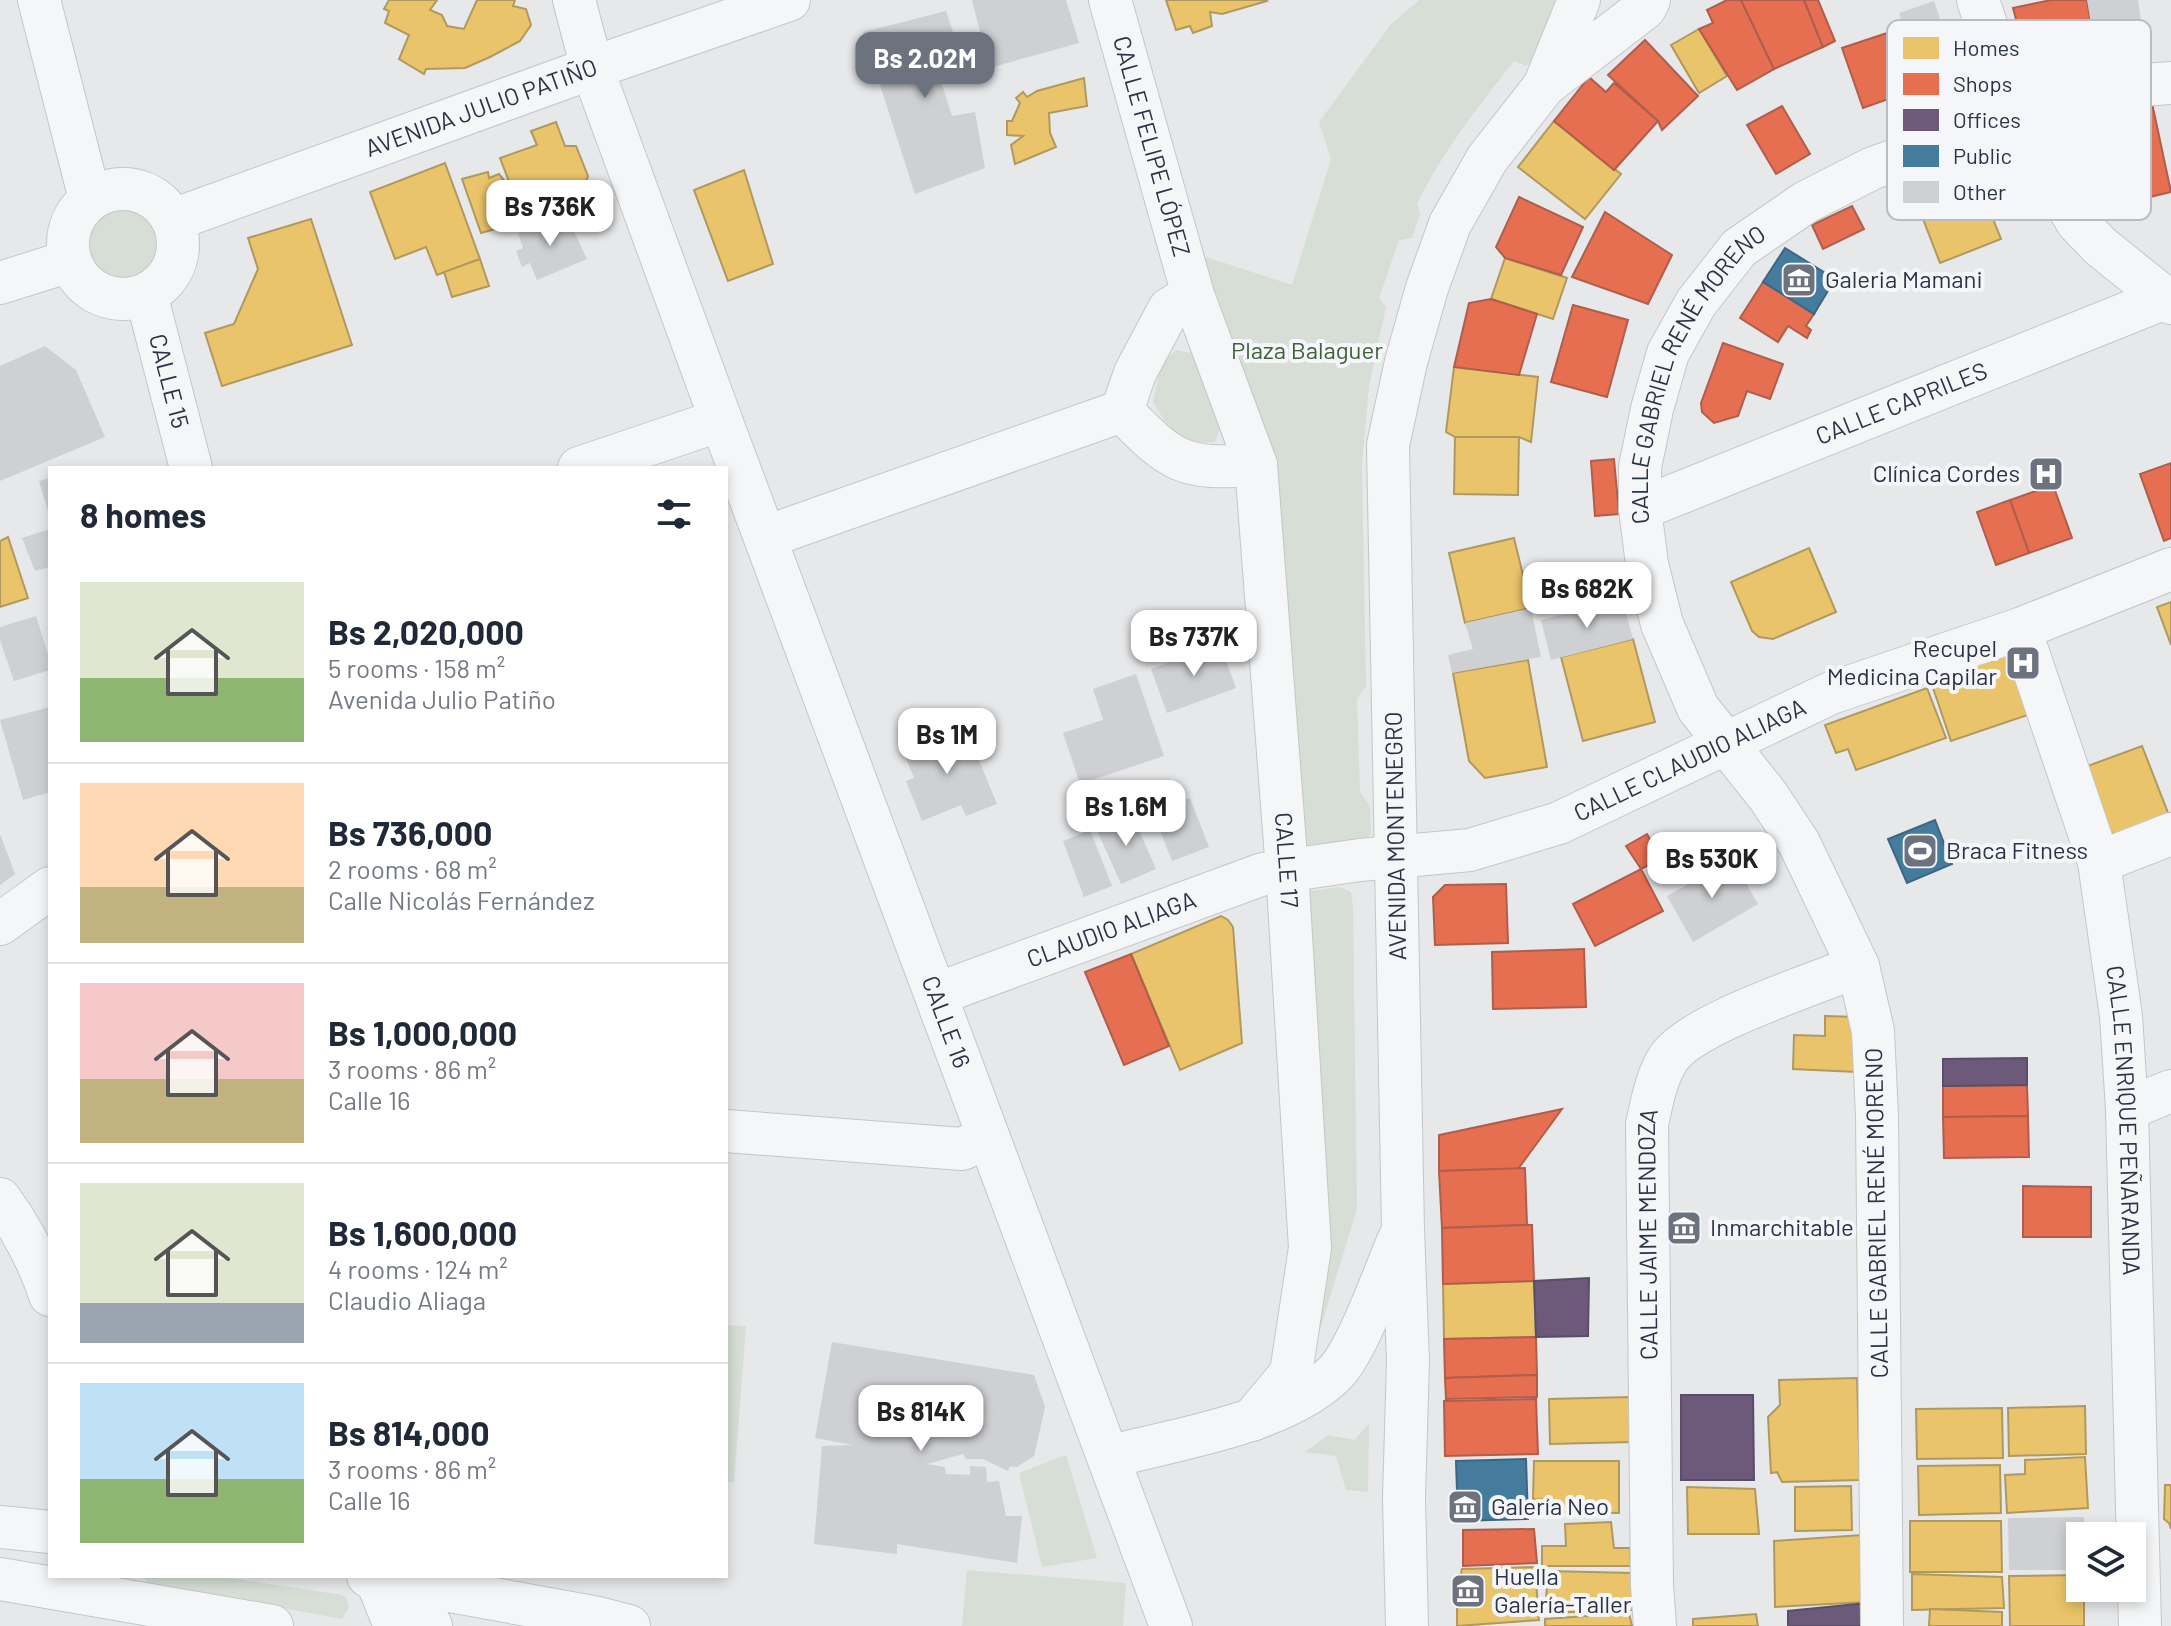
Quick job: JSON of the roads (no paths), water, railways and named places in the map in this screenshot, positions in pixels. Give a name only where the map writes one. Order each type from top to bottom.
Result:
[{"type":"street","points":[[39,0],[100,194]]},
{"type":"street","points":[[59,0],[99,154],[100,194]]},
{"type":"street","name":"CALLE 16","points":[[574,0],[592,68],[721,420],[1171,1626]]},
{"type":"street","name":"AVENIDA JULIO PATIÑO","points":[[173,220],[789,0]]},
{"type":"street","name":"CALLE FELIPE LÓPEZ","points":[[1110,0],[1193,295]]},
{"type":"street","name":"AVENIDA MONTENEGRO","points":[[1545,85],[1579,0]]},
{"type":"street","points":[[1596,0],[1606,12],[1618,17],[1648,6]]},
{"type":"street","points":[[1978,0],[1984,20]]},
{"type":"street","name":"AVENIDA MONTENEGRO","points":[[1407,1626],[1404,1497],[1408,1361],[1388,445],[1406,362],[1450,224],[1487,159],[1545,85],[1648,6]]},
{"type":"street","name":"CALLE GABRIEL RENÉ MORENO","points":[[2151,84],[2171,83]]},
{"type":"street","name":"CALLE GABRIEL RENÉ MORENO","points":[[1882,1626],[1877,1116],[1873,1031],[1858,966],[1799,843],[1768,796],[1698,708],[1662,624],[1647,564],[1640,509],[1640,467],[1668,353],[1696,303],[1739,248],[1806,202],[1887,163]]},
{"type":"street","points":[[126,189],[142,192],[155,199],[173,220],[178,239],[172,270],[162,283],[135,297],[103,296],[78,277],[70,261],[68,244],[71,226],[80,210],[100,194],[126,189]]},
{"type":"street","points":[[2076,220],[2100,246],[2168,300]]},
{"type":"street","points":[[0,283],[70,261]]},
{"type":"street","points":[[1122,411],[1135,373],[1169,309],[1193,295]]},
{"type":"street","name":"CALLE 17","points":[[1193,295],[1256,465],[1287,870],[1310,1248],[1291,1373],[1252,1420]]},
{"type":"street","name":"CALLE 15","points":[[135,297],[164,466]]},
{"type":"street","name":"CALLE 15","points":[[135,297],[190,466]]},
{"type":"street","name":"CALLE CAPRILES","points":[[1640,509],[2168,300]]},
{"type":"street","points":[[1122,411],[1154,444],[1177,460],[1213,468],[1256,465]]},
{"type":"street","points":[[766,537],[1122,411]]},
{"type":"street","points":[[585,466],[721,420]]},
{"type":"street","name":"CALLE CLAUDIO ALIAGA","points":[[1287,870],[1470,850],[1559,823],[1831,693],[2020,629],[2171,569]]},
{"type":"street","name":"CALLE ENRIQUE PEÑARANDA","points":[[2020,629],[2099,862],[2121,1016],[2127,1109],[2140,1626]]},
{"type":"street","points":[[2099,862],[2171,834]]},
{"type":"street","name":"CLAUDIO ALIAGA","points":[[937,994],[1263,874],[1287,870]]},
{"type":"street","points":[[0,924],[48,889]]},
{"type":"street","name":"CALLE JAIME MENDOZA","points":[[1655,1626],[1647,1124],[1656,1086],[1670,1057],[1696,1035],[1768,1000],[1858,966]]},
{"type":"street","points":[[2127,1109],[2171,1091]]},
{"type":"street","points":[[728,1131],[962,1149],[988,1137]]},
{"type":"street","points":[[0,1199],[38,1261],[48,1289]]},
{"type":"street","points":[[1108,1457],[1252,1420],[1289,1406],[1314,1391],[1338,1370],[1354,1343],[1403,1230]]},
{"type":"street","points":[[0,1527],[48,1532]]},
{"type":"street","points":[[387,1578],[395,1626]]},
{"type":"street","points":[[388,1578],[431,1626]]},
{"type":"street","points":[[392,1578],[629,1626]]},
{"type":"street","points":[[0,1579],[272,1626]]},
{"type":"place","name":"Galeria Mamani","points":[[1799,280]]},
{"type":"place","name":"Clínica Cordes","points":[[2046,474]]},
{"type":"place","name":"Recupel Medicina Capilar","points":[[2023,663]]},
{"type":"place","name":"Braca Fitness","points":[[1920,851]]},
{"type":"place","name":"Inmarchitable","points":[[1684,1228]]},
{"type":"place","name":"Galería Neo","points":[[1465,1507]]},
{"type":"place","name":"Huella Galería-Taller","points":[[1468,1591]]},
{"type":"park label","name":"Plaza Balaguer","points":[[1307,351]]}]
